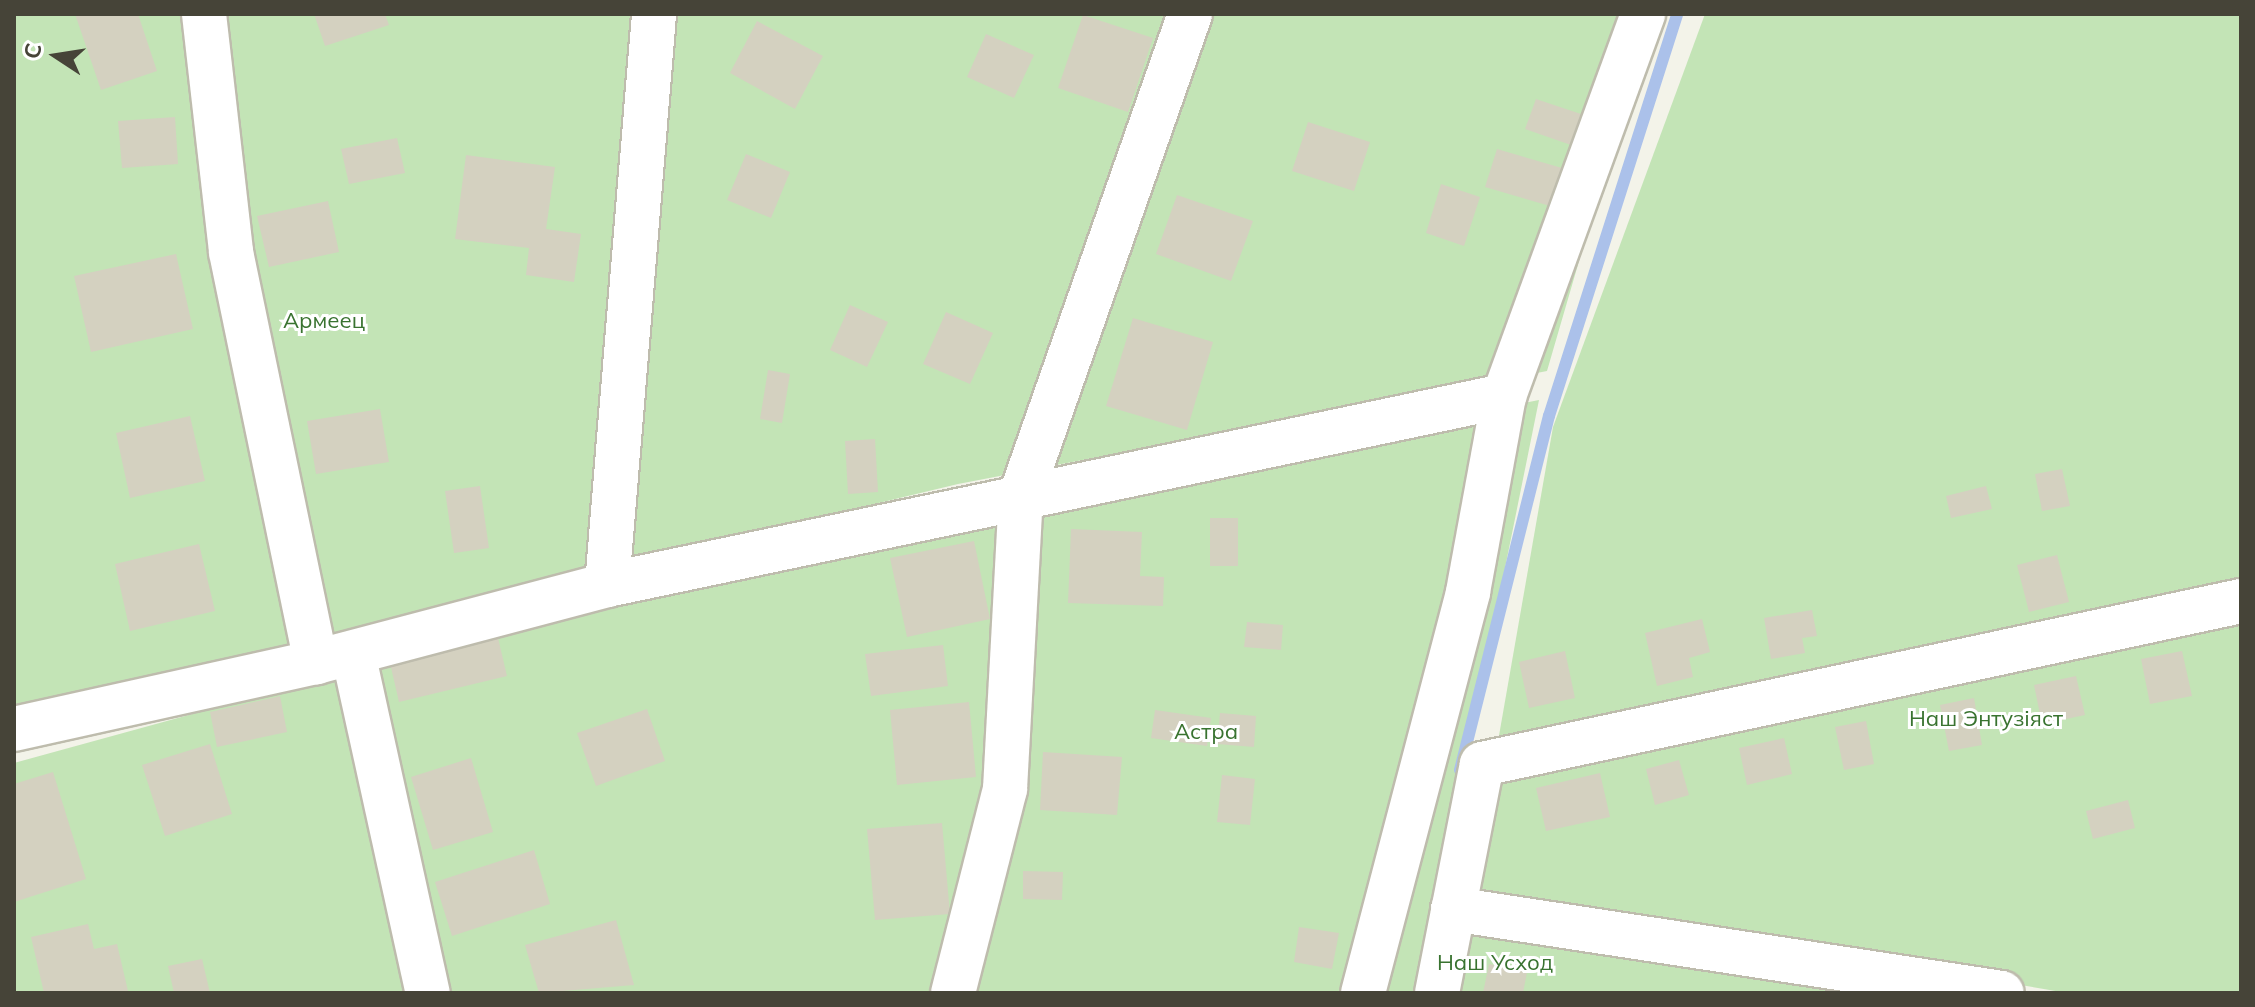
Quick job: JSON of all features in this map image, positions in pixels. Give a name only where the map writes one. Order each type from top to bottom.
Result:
[{"type":"lane","points":[[204,14],[231,252],[334,658],[428,993]]},
{"type":"lane","points":[[607,585],[654,14]]},
{"type":"lane","points":[[953,993],[1005,789],[1021,495],[1190,14]]},
{"type":"lane","points":[[1363,993],[1468,592],[1504,396],[1643,14]]},
{"type":"lane","points":[[14,729],[334,658],[607,585],[1021,495],[1504,396]]},
{"type":"lane","points":[[1437,993],[1482,764],[2241,601]]},
{"type":"lane","points":[[1453,909],[1819,980],[2002,993]]},
{"type":"green space","name":"Армеец","points":[[14,14],[1651,14],[1547,371],[958,484],[14,710]]},
{"type":"green space","name":"Наш Энтузіяст","points":[[1705,14],[2241,14],[2241,993],[2067,993],[1472,890],[1553,427]]},
{"type":"green space","name":"Астра","points":[[1539,400],[1419,993],[14,993],[14,763],[381,662],[658,574]]},
{"type":"green space","name":"Наш Усход","points":[[1468,926],[1842,993],[1456,993]]},
{"type":"building","points":[[75,14],[138,14],[157,71],[101,90]]},
{"type":"building","points":[[314,14],[385,14],[389,25],[325,46]]},
{"type":"building","points":[[1083,15],[1153,38],[1128,112],[1058,88]]},
{"type":"building","points":[[757,21],[823,56],[795,109],[730,73]]},
{"type":"building","points":[[986,34],[1034,55],[1014,98],[967,77]]},
{"type":"building","points":[[1536,99],[1581,114],[1571,145],[1525,129]]},
{"type":"building","points":[[175,117],[178,164],[122,168],[118,121]]},
{"type":"building","points":[[1308,122],[1370,142],[1354,191],[1292,171]]},
{"type":"building","points":[[397,138],[405,173],[349,184],[341,149]]},
{"type":"building","points":[[1497,149],[1562,168],[1550,206],[1485,187]]},
{"type":"building","points":[[746,154],[790,172],[771,218],[727,200]]},
{"type":"building","points":[[466,155],[555,167],[546,229],[581,234],[574,282],[526,275],[529,248],[455,239]]},
{"type":"building","points":[[1441,184],[1480,197],[1464,246],[1426,233]]},
{"type":"building","points":[[1177,195],[1253,221],[1231,281],[1156,254]]},
{"type":"building","points":[[328,201],[339,252],[269,267],[257,216]]},
{"type":"building","points":[[176,254],[193,329],[91,352],[74,276]]},
{"type":"building","points":[[850,305],[888,322],[867,367],[830,350]]},
{"type":"building","points":[[946,312],[993,333],[970,384],[923,364]]},
{"type":"building","points":[[1133,318],[1213,342],[1187,430],[1106,406]]},
{"type":"building","points":[[768,370],[790,374],[782,423],[760,419]]},
{"type":"building","points":[[380,409],[389,462],[316,474],[307,421]]},
{"type":"building","points":[[190,416],[205,481],[130,498],[116,433]]},
{"type":"building","points":[[875,439],[878,492],[848,494],[845,441]]},
{"type":"building","points":[[2062,469],[2070,506],[2042,511],[2035,474]]},
{"type":"building","points":[[480,486],[489,548],[454,553],[445,491]]},
{"type":"building","points":[[1986,486],[1992,509],[1951,518],[1946,496]]},
{"type":"building","points":[[1210,518],[1238,518],[1238,566],[1210,566]]},
{"type":"building","points":[[1071,529],[1142,532],[1140,576],[1164,577],[1163,606],[1068,603]]},
{"type":"building","points":[[974,541],[990,619],[907,637],[890,558]]},
{"type":"building","points":[[199,544],[215,611],[130,631],[115,564]]},
{"type":"building","points":[[2057,555],[2069,602],[2029,612],[2017,565]]},
{"type":"building","points":[[1812,610],[1817,636],[1802,638],[1805,653],[1771,659],[1764,618]]},
{"type":"building","points":[[1702,619],[1710,652],[1689,658],[1693,677],[1657,686],[1645,633]]},
{"type":"building","points":[[1247,622],[1283,625],[1281,650],[1244,647]]},
{"type":"building","points":[[498,638],[507,676],[399,702],[390,663]]},
{"type":"building","points":[[943,645],[948,686],[871,696],[865,654]]},
{"type":"building","points":[[1565,651],[1575,698],[1529,708],[1519,662]]},
{"type":"building","points":[[2182,651],[2192,696],[2150,704],[2141,659]]},
{"type":"building","points":[[2076,676],[2085,715],[2042,724],[2034,685]]},
{"type":"building","points":[[280,696],[287,732],[217,747],[210,712]]},
{"type":"building","points":[[1974,698],[1982,745],[1949,751],[1940,705]]},
{"type":"building","points":[[969,702],[976,777],[897,785],[890,710]]},
{"type":"building","points":[[647,709],[665,761],[596,786],[577,733]]},
{"type":"building","points":[[1155,710],[1211,718],[1207,746],[1151,738]]},
{"type":"building","points":[[1220,713],[1256,716],[1254,747],[1217,744]]},
{"type":"building","points":[[1866,721],[1874,764],[1844,770],[1835,727]]},
{"type":"building","points":[[1784,738],[1792,774],[1747,785],[1739,748]]},
{"type":"building","points":[[210,744],[232,814],[165,836],[142,765]]},
{"type":"building","points":[[1043,752],[1122,757],[1117,815],[1040,810]]},
{"type":"building","points":[[471,758],[493,832],[433,850],[411,777]]},
{"type":"building","points":[[1679,760],[1689,795],[1655,805],[1646,769]]},
{"type":"building","points":[[53,772],[86,879],[14,902],[14,784]]},
{"type":"building","points":[[1600,773],[1610,817],[1546,831],[1536,788]]},
{"type":"building","points":[[1222,775],[1255,779],[1250,825],[1217,822]]},
{"type":"building","points":[[2128,800],[2135,828],[2093,839],[2086,811]]},
{"type":"building","points":[[942,823],[950,914],[875,920],[867,829]]},
{"type":"building","points":[[534,850],[550,904],[452,936],[435,882]]},
{"type":"building","points":[[1023,871],[1063,872],[1062,900],[1023,899]]},
{"type":"building","points":[[616,920],[634,985],[539,993],[525,945]]},
{"type":"building","points":[[88,924],[94,949],[117,944],[128,991],[44,993],[31,937]]},
{"type":"building","points":[[1299,927],[1339,933],[1332,969],[1294,962]]},
{"type":"building","points":[[202,959],[210,993],[174,993],[168,966]]},
{"type":"building","points":[[1489,964],[1527,972],[1523,993],[1483,993]]},
{"type":"waterway","points":[[1460,770],[1549,416],[1677,14]]}]
